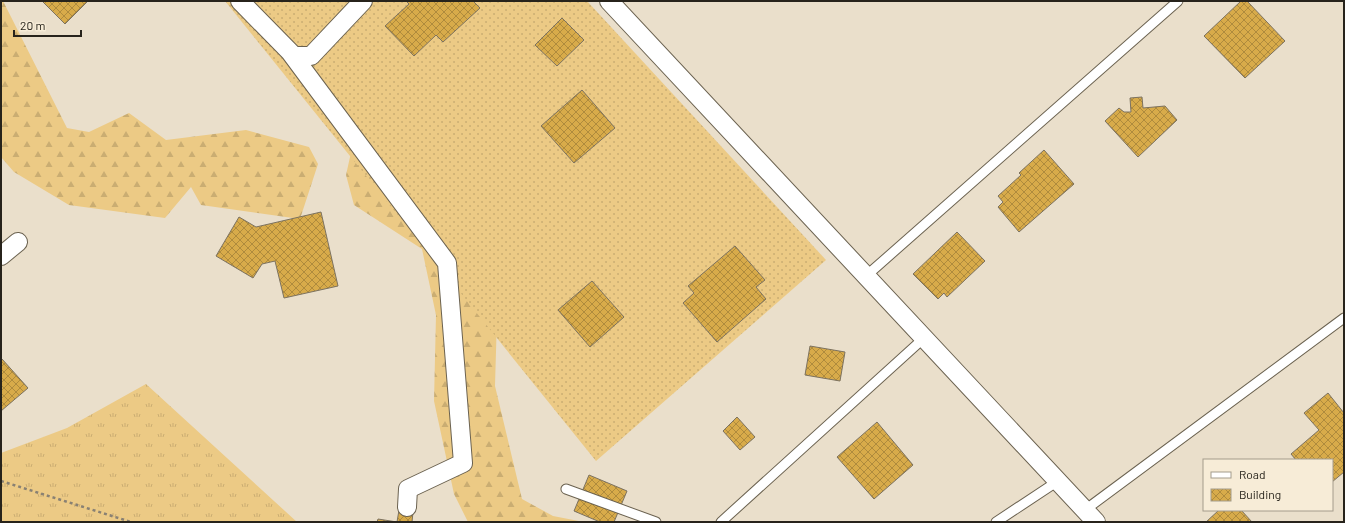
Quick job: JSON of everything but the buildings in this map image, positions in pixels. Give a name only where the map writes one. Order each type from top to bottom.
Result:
[{"type":"street","points":[[240,1],[294,56],[311,56],[363,1]]},
{"type":"street","points":[[609,1],[1090,516]]},
{"type":"street","points":[[290,52],[447,263],[463,463],[408,489],[407,507]]},
{"type":"street","points":[[1,256],[18,242]]},
{"type":"lane","points":[[866,276],[1178,1]]},
{"type":"lane","points":[[1090,516],[1344,318]]},
{"type":"lane","points":[[721,522],[924,338]]},
{"type":"lane","points":[[996,522],[1058,481]]},
{"type":"lane","points":[[566,489],[656,522]]},
{"type":"path","points":[[1,481],[131,522]]},
{"type":"green space","points":[[1,1],[3,1],[67,128],[89,132],[129,113],[166,140],[246,130],[309,147],[318,164],[300,219],[201,205],[191,187],[165,218],[69,205],[14,172],[1,157]]},
{"type":"green space","points":[[225,1],[587,1],[826,260],[596,461]]},
{"type":"green space","points":[[364,94],[499,250],[495,386],[522,499],[553,516],[584,522],[468,522],[454,494],[434,401],[436,315],[422,249],[354,205],[346,175]]},
{"type":"green space","points":[[146,384],[297,522],[1,522],[1,453],[67,428]]}]
